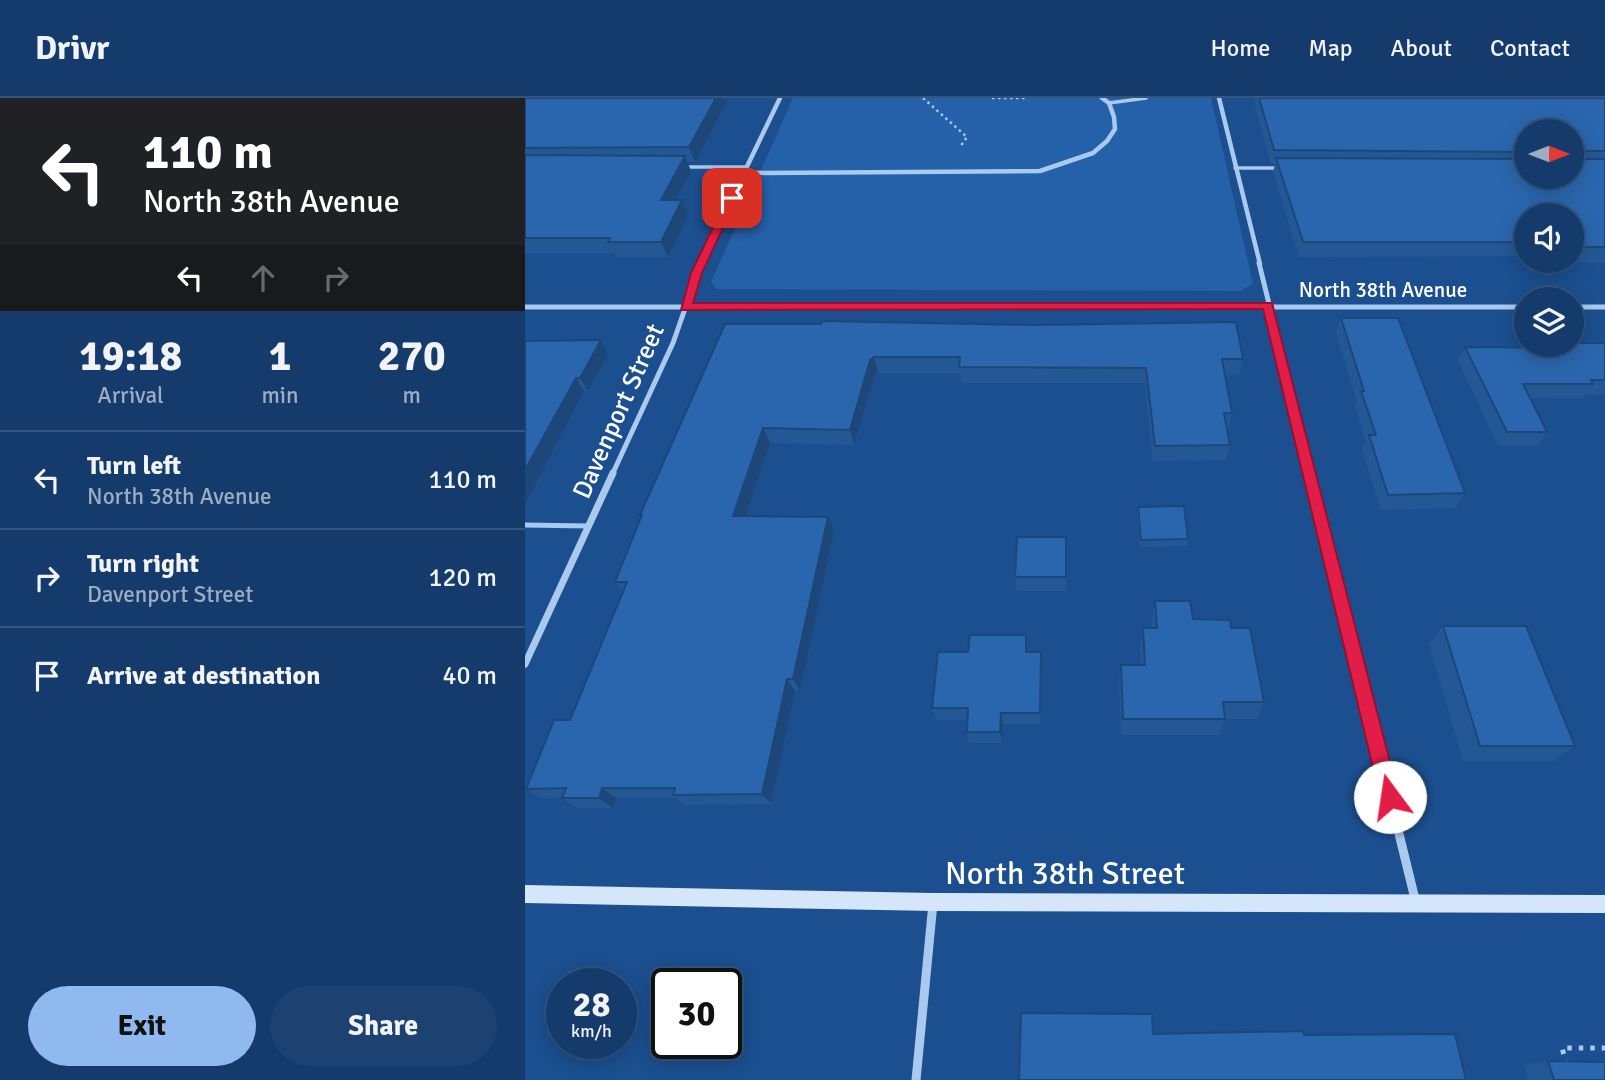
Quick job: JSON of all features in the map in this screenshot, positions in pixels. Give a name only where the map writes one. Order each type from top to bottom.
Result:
[{"type":"street","name":"Davenport Street","points":[[525,664],[673,343],[696,273],[780,98]]},
{"type":"street","points":[[745,170],[1040,171],[1093,153],[1115,129],[1109,103],[1102,98]]},
{"type":"street","points":[[1219,98],[1416,904]]},
{"type":"street","name":"North 38th Avenue","points":[[525,307],[1514,307]]},
{"type":"street","points":[[1584,307],[1605,307]]},
{"type":"street","name":"North 38th Street","points":[[525,894],[933,902],[1605,904]]},
{"type":"street","points":[[916,1080],[933,902]]},
{"type":"lane","points":[[1109,103],[1146,98]]},
{"type":"lane","points":[[677,167],[745,170]]},
{"type":"lane","points":[[1235,168],[1291,168]]},
{"type":"lane","points":[[525,526],[589,526]]},
{"type":"path","points":[[923,98],[967,137],[960,147],[956,172]]},
{"type":"path","points":[[992,98],[1026,98]]},
{"type":"path","points":[[1567,1065],[1562,1048],[1605,1048]]},
{"type":"shaded area","points":[[793,98],[1211,98],[1253,284],[1240,291],[717,289],[711,282]]},
{"type":"building","points":[[525,98],[716,98],[689,147],[525,148]]},
{"type":"building","points":[[1259,98],[1605,98],[1605,151],[1584,151],[1584,119],[1514,119],[1514,152],[1274,150]]},
{"type":"building","points":[[525,155],[685,156],[661,200],[682,200],[661,242],[608,242],[610,238],[525,238]]},
{"type":"building","points":[[1276,158],[1514,159],[1514,189],[1584,189],[1584,159],[1605,159],[1605,247],[1584,247],[1584,203],[1514,203],[1514,242],[1303,242]]},
{"type":"building","points":[[1341,318],[1398,318],[1465,493],[1388,495],[1369,435],[1376,435]]},
{"type":"building","points":[[822,321],[1036,325],[1236,322],[1243,359],[1222,359],[1232,413],[1224,413],[1230,445],[1155,446],[1146,368],[959,367],[960,357],[874,357],[870,360],[850,430],[763,428],[733,516],[828,517],[793,679],[787,679],[762,794],[673,795],[675,788],[602,788],[599,798],[562,798],[566,788],[526,789],[554,720],[570,720],[627,582],[615,582],[640,515],[725,324],[821,324]]},
{"type":"building","points":[[601,340],[580,378],[576,378],[525,470],[525,341]]},
{"type":"building","points":[[1584,343],[1605,343],[1605,380],[1591,380],[1593,384],[1523,384],[1547,432],[1507,432],[1465,347],[1514,347],[1514,357],[1584,357]]},
{"type":"building","points":[[1184,506],[1188,539],[1141,540],[1138,507]]},
{"type":"building","points":[[1017,537],[1066,537],[1066,577],[1015,577]]},
{"type":"building","points":[[1155,601],[1190,601],[1193,619],[1230,620],[1231,628],[1250,628],[1264,702],[1223,702],[1225,719],[1123,719],[1121,665],[1145,665],[1143,628],[1157,628]]},
{"type":"building","points":[[1443,626],[1526,626],[1575,746],[1480,746]]},
{"type":"building","points":[[970,635],[1026,635],[1026,652],[1041,652],[1040,713],[1001,713],[1000,732],[967,732],[968,708],[932,708],[938,652],[968,652]]},
{"type":"building","points":[[1021,1013],[1152,1014],[1153,1034],[1303,1031],[1304,1035],[1455,1034],[1466,1080],[1019,1080]]},
{"type":"building","points":[[1548,1061],[1605,1062],[1605,1080],[1554,1080]]},
{"type":"route","points":[[732,198],[696,273],[685,307],[1268,306],[1390,797]]}]
